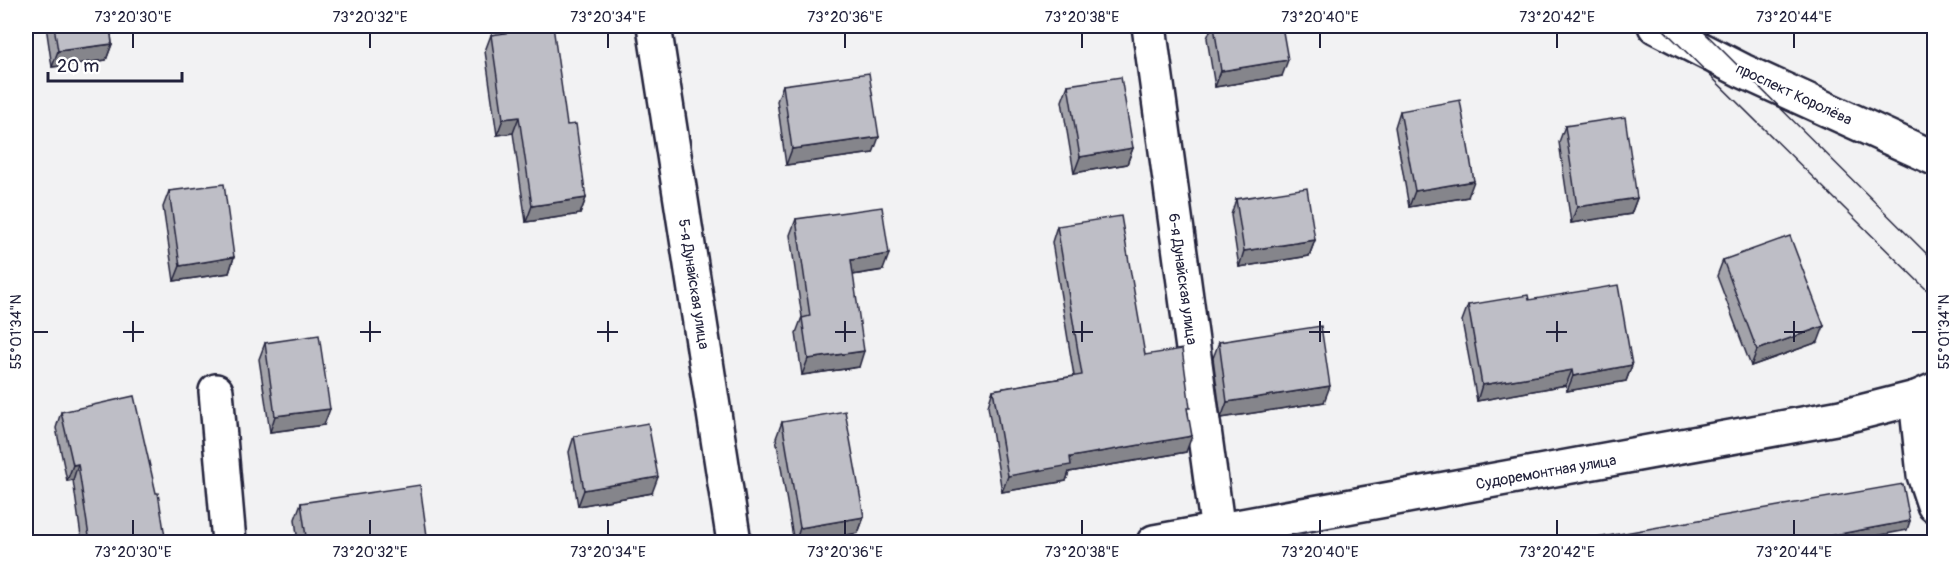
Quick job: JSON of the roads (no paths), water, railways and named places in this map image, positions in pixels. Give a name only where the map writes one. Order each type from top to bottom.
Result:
[{"type":"street","name":"5-я Дунайская улица","points":[[654,26],[734,543]]},
{"type":"street","name":"6-я Дунайская улица","points":[[1149,26],[1219,537]]},
{"type":"street","name":"проспект Королёва","points":[[1655,26],[1743,71],[1935,158]]},
{"type":"street","points":[[216,391],[229,543]]},
{"type":"street","name":"Судоремонтная улица","points":[[1154,543],[1219,537],[1829,420],[1925,394]]},
{"type":"street","points":[[1925,394],[1924,476],[1935,505]]},
{"type":"tram line","points":[[1660,26],[1934,297]]},
{"type":"tram line","points":[[1698,26],[1934,261]]}]
